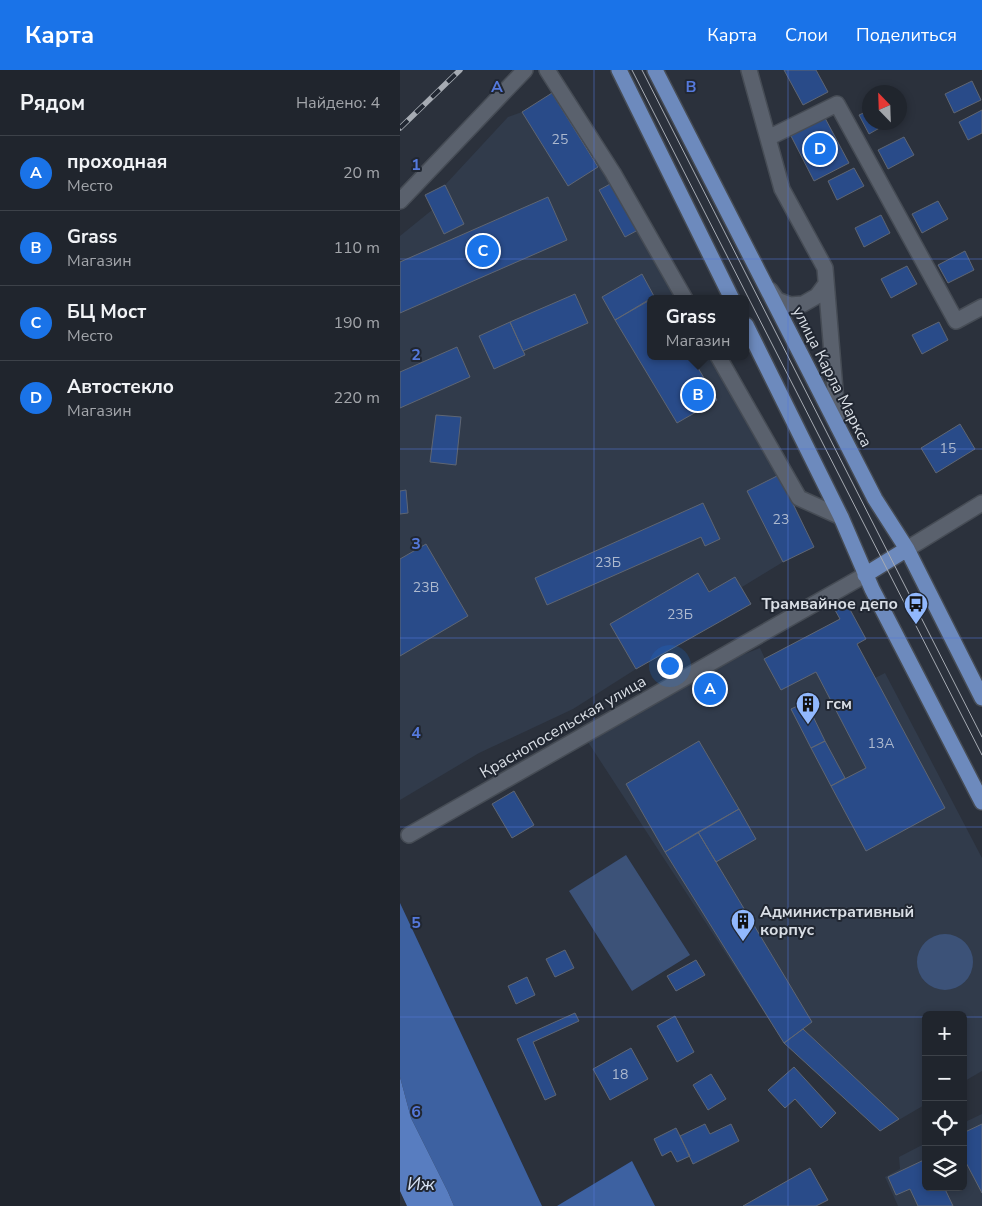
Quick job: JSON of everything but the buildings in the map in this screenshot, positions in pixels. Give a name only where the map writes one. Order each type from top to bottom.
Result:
[{"type":"main road","points":[[619,70],[730,295]]},
{"type":"main road","name":"улица Карла Маркса","points":[[655,70],[838,428],[875,499],[906,549],[982,698]]},
{"type":"main road","points":[[749,331],[841,517],[865,575],[982,802]]},
{"type":"main road","points":[[865,575],[906,549]]},
{"type":"street","points":[[400,201],[525,70]]},
{"type":"street","points":[[547,70],[613,173],[683,295]]},
{"type":"street","points":[[749,70],[782,189],[824,268],[838,428]]},
{"type":"street","points":[[768,138],[837,104],[956,321],[982,307]]},
{"type":"street","points":[[763,280],[777,300],[790,305],[803,304],[817,296],[826,284]]},
{"type":"street","points":[[720,360],[799,498],[841,517]]},
{"type":"street","points":[[906,549],[982,503]]},
{"type":"street","name":"Краснопосельская улица","points":[[409,835],[865,575]]},
{"type":"shaded area","points":[[552,93],[598,167],[612,183],[676,295],[647,295],[647,360],[712,360],[779,475],[814,547],[783,562],[742,587],[751,604],[636,669],[573,709],[479,753],[400,800],[400,236],[432,210],[425,195],[445,185],[508,117],[522,112]]},
{"type":"shaded area","points":[[847,604],[857,644],[875,678],[885,673],[982,858],[982,1071],[967,1080],[967,1011],[922,1011],[922,1106],[880,1131],[784,1043],[588,742],[742,655],[760,648],[765,659],[835,622],[840,619],[835,610]]},
{"type":"shaded area","points":[[626,855],[690,955],[632,991],[569,891]]},
{"type":"shaded area","points":[[400,903],[542,1206],[454,1206],[411,1118],[400,1077]]},
{"type":"shaded area","points":[[945,934],[956,936],[965,942],[971,951],[973,962],[971,973],[965,982],[956,988],[945,990],[934,988],[925,982],[919,973],[917,962],[919,951],[925,942],[934,936]]},
{"type":"shaded area","points":[[982,1114],[982,1206],[898,1206],[885,1177],[900,1169],[899,1157],[922,1145],[922,1191],[967,1191],[967,1121]]},
{"type":"shaded area","points":[[632,1161],[655,1206],[557,1206]]},
{"type":"water","name":"Иж","points":[[400,1077],[411,1118],[454,1206],[407,1206],[400,1191]]},
{"type":"tram line","points":[[632,70],[747,295]]},
{"type":"tram line","points":[[642,70],[982,737]]},
{"type":"tram line","points":[[749,299],[982,755]]},
{"type":"railway","points":[[400,128],[460,70]]},
{"type":"place","name":"Автостекло","points":[[820,149]]},
{"type":"place","name":"БЦ Мост","points":[[483,251]]},
{"type":"place","name":"Grass","points":[[698,395]]},
{"type":"place","name":"Трамвайное депо","points":[[916,625]]},
{"type":"place","name":"проходная","points":[[710,689]]},
{"type":"place","name":"гсм","points":[[808,725]]},
{"type":"place","name":"Административный корпус","points":[[743,942]]}]
